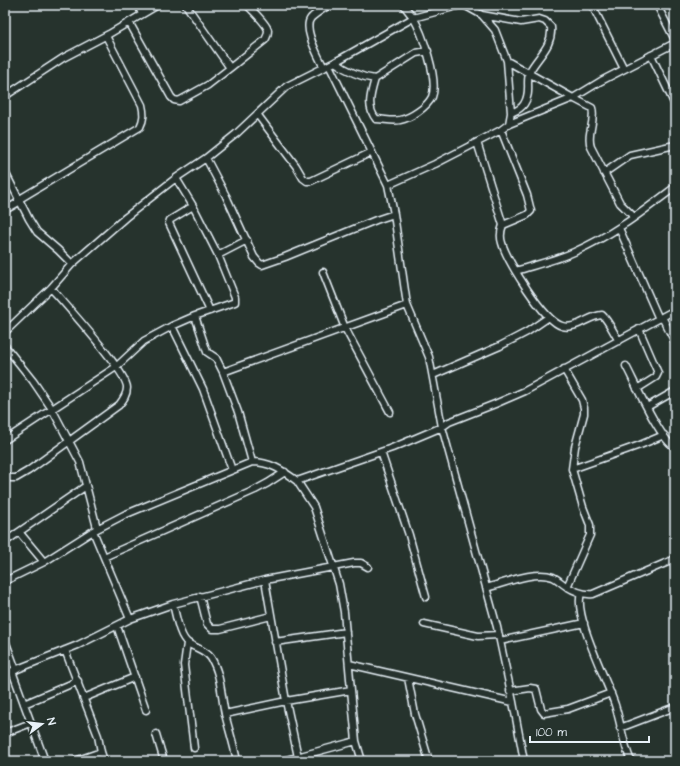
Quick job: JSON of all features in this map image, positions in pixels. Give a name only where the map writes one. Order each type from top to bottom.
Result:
[{"type":"street","points":[[138,5],[142,14]]},
{"type":"street","points":[[5,96],[63,58],[106,36],[158,5]]},
{"type":"street","points":[[186,5],[230,68]]},
{"type":"street","points":[[129,22],[174,100],[179,101],[208,85],[265,40],[268,35],[266,26],[247,5]]},
{"type":"street","points":[[329,5],[311,19],[308,26],[312,40],[329,65],[388,185],[394,214],[407,305],[429,357],[442,427],[499,638],[524,761]]},
{"type":"street","points":[[375,79],[370,106],[371,113],[376,119],[394,121],[401,120],[420,110],[427,104],[432,96],[433,86],[428,51],[413,18],[404,5]]},
{"type":"street","points":[[5,332],[51,288],[72,264],[126,217],[176,178],[206,158],[287,86],[329,65],[413,18],[462,5],[482,15],[521,22],[539,19],[549,24],[551,31],[549,44],[529,72],[529,94],[524,105],[511,113]]},
{"type":"street","points":[[592,5],[624,69]]},
{"type":"street","points":[[657,5],[675,40]]},
{"type":"street","points":[[482,15],[495,30],[507,61],[511,113],[509,124]]},
{"type":"street","points":[[5,210],[140,127],[144,115],[142,105],[106,36]]},
{"type":"street","points":[[388,185],[435,164],[501,130],[509,124],[573,98],[601,81],[675,43]]},
{"type":"street","points":[[329,65],[365,78],[375,79],[416,53],[428,51]]},
{"type":"street","points":[[651,55],[675,105]]},
{"type":"street","points":[[507,61],[592,108],[593,117],[590,143],[620,203],[634,217]]},
{"type":"street","points":[[257,114],[296,166],[303,178],[307,181],[311,181],[372,152]]},
{"type":"street","points":[[501,130],[527,195],[530,210],[527,215],[503,225]]},
{"type":"street","points":[[477,142],[503,225],[502,242],[520,280],[553,322],[558,325],[570,327],[602,315],[607,320],[610,328],[619,340]]},
{"type":"street","points":[[604,173],[630,155],[675,144]]},
{"type":"street","points":[[206,158],[254,257],[262,265],[394,214]]},
{"type":"street","points":[[5,172],[19,201],[37,232],[72,264]]},
{"type":"street","points":[[5,440],[116,367],[144,341],[172,326],[232,303],[236,300],[218,256],[193,206],[176,178]]},
{"type":"street","points":[[516,271],[573,253],[619,228],[675,187]]},
{"type":"street","points":[[193,206],[170,220],[169,223],[210,311]]},
{"type":"street","points":[[619,228],[661,318],[675,342]]},
{"type":"street","points":[[218,256],[247,240]]},
{"type":"street","points":[[323,272],[345,328],[390,412]]},
{"type":"street","points":[[5,476],[16,478],[69,442],[119,405],[124,399],[128,388],[126,382],[106,352],[51,288]]},
{"type":"street","points":[[223,372],[407,305]]},
{"type":"street","points":[[297,481],[381,452],[525,391],[675,310]]},
{"type":"street","points":[[195,316],[208,352],[216,358],[223,372],[238,412],[252,462]]},
{"type":"street","points":[[433,375],[500,346],[527,332],[549,317]]},
{"type":"street","points":[[172,326],[203,389],[232,470]]},
{"type":"street","points":[[637,388],[656,377],[658,373],[639,329]]},
{"type":"street","points":[[5,346],[52,410],[80,462],[95,529],[104,557],[130,619]]},
{"type":"street","points":[[626,366],[647,407],[669,443],[675,447]]},
{"type":"street","points":[[564,369],[582,400],[584,408],[584,414],[575,447],[572,469],[583,507],[590,524],[590,534],[567,587]]},
{"type":"street","points":[[647,407],[675,391]]},
{"type":"street","points":[[572,469],[664,435]]},
{"type":"street","points":[[381,452],[410,535],[426,597]]},
{"type":"street","points":[[5,581],[44,562],[95,529],[124,515],[232,470],[252,462],[265,463],[278,468],[297,481],[314,507],[339,584],[344,612],[356,741],[362,761]]},
{"type":"street","points":[[104,557],[254,490],[285,472]]},
{"type":"street","points":[[5,542],[86,486]]},
{"type":"street","points":[[19,532],[44,562]]},
{"type":"street","points":[[486,588],[536,575],[554,578],[567,587],[587,595],[600,592],[675,559]]},
{"type":"street","points":[[5,674],[65,650],[130,619],[200,596],[265,580],[354,563],[361,563],[368,567]]},
{"type":"street","points":[[265,580],[275,642],[298,757]]},
{"type":"street","points":[[581,593],[579,599],[584,623],[601,671],[611,693],[626,749],[631,761]]},
{"type":"street","points":[[200,596],[207,624],[212,629],[220,629],[271,616]]},
{"type":"street","points":[[173,604],[182,636],[187,643],[210,656],[218,676],[225,714],[234,744],[237,761]]},
{"type":"street","points":[[424,624],[478,636],[499,638],[584,623]]},
{"type":"street","points":[[117,626],[146,710]]},
{"type":"street","points":[[275,642],[346,632]]},
{"type":"street","points":[[5,640],[24,704],[45,761]]},
{"type":"street","points":[[187,643],[184,665],[194,748]]},
{"type":"street","points":[[65,650],[98,736],[104,761]]},
{"type":"street","points":[[349,664],[513,702]]},
{"type":"street","points":[[84,698],[135,677]]},
{"type":"street","points":[[408,678],[415,714],[428,761]]},
{"type":"street","points":[[24,704],[78,681]]},
{"type":"street","points":[[510,691],[530,688],[536,689],[541,709],[544,713],[568,709],[611,693]]},
{"type":"street","points":[[225,714],[286,701],[351,690]]},
{"type":"street","points":[[620,728],[675,707]]},
{"type":"street","points":[[5,733],[31,723]]},
{"type":"street","points":[[156,734],[164,761]]},
{"type":"street","points":[[282,761],[356,741]]},
{"type":"street","points":[[75,761],[101,752]]}]
